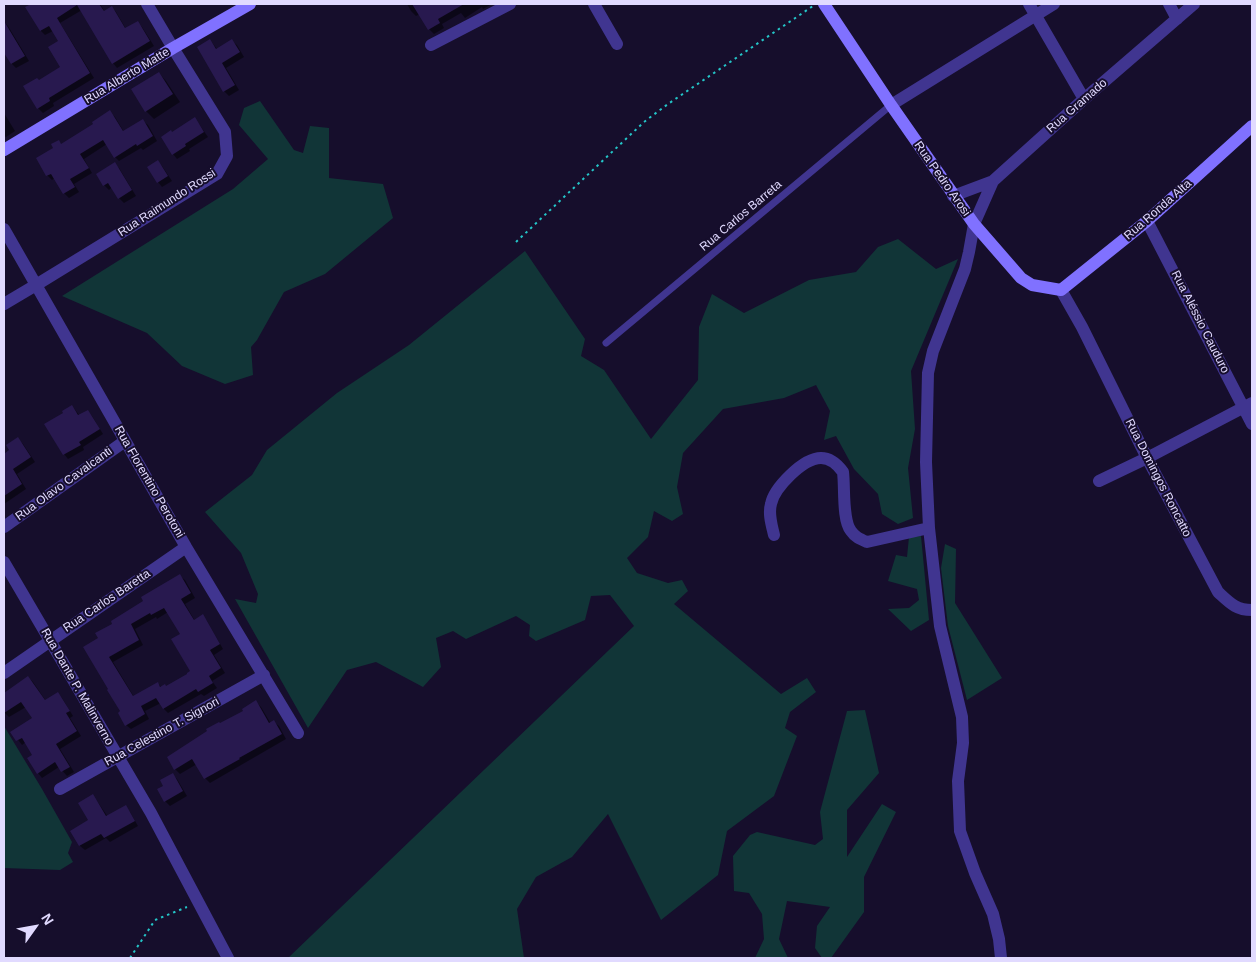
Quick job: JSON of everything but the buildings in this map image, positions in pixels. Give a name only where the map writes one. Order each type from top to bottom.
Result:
[{"type":"street","name":"Rua Raimundo Rossi","points":[[4,304],[217,174],[227,156],[225,132],[147,4]]},
{"type":"street","name":"Rua Alberto Matte","points":[[4,150],[250,4]]},
{"type":"street","points":[[431,45],[510,4]]},
{"type":"street","points":[[594,4],[617,44]]},
{"type":"street","name":"Rua Pedro Arosi","points":[[824,4],[953,196],[974,224],[1021,278],[1032,285],[1061,290]]},
{"type":"street","points":[[891,105],[1033,9],[1054,4]]},
{"type":"street","points":[[1169,4],[1177,19]]},
{"type":"street","name":"Rua Gramado","points":[[953,196],[992,181],[1194,4]]},
{"type":"street","points":[[1033,9],[1084,99]]},
{"type":"street","name":"Rua Ronda Alta","points":[[1061,290],[1147,221],[1252,126]]},
{"type":"street","points":[[992,181],[974,224],[965,269],[933,352],[928,373],[926,462],[929,528],[940,626],[962,717],[963,743],[958,781],[960,831],[975,873],[993,914],[1001,958]]},
{"type":"street","name":"Rua Aléssio Cauduro","points":[[1147,221],[1248,405],[1252,424]]},
{"type":"street","name":"Rua Florentino Perotoni","points":[[4,229],[186,547],[298,733]]},
{"type":"street","name":"Rua Domingos Roncatto","points":[[1061,290],[1082,327],[1147,458],[1218,592],[1230,604],[1243,610],[1252,610]]},
{"type":"street","points":[[1099,481],[1248,405]]},
{"type":"street","name":"Rua Olavo Cavalcanti","points":[[4,527],[125,441]]},
{"type":"street","points":[[774,535],[770,514],[771,504],[777,491],[797,470],[810,461],[821,458],[833,461],[840,466],[843,472],[845,512],[848,527],[858,539],[867,542],[929,528]]},
{"type":"street","name":"Rua Carlos Baretta","points":[[4,673],[186,547]]},
{"type":"street","name":"Rua Dante P. Malinverno","points":[[4,562],[151,813],[228,958]]},
{"type":"street","name":"Rua Celestino T. Signori","points":[[60,788],[264,676]]},
{"type":"lane","name":"Rua Carlos Barreta","points":[[606,343],[891,105]]},
{"type":"path","points":[[516,242],[644,122],[817,4]]},
{"type":"path","points":[[130,958],[155,920],[199,903]]},
{"type":"green space","points":[[260,101],[294,150],[303,153],[310,126],[329,128],[329,178],[383,184],[393,218],[325,274],[284,292],[257,340],[251,347],[253,375],[225,384],[182,366],[147,333],[62,296],[233,189],[268,159],[239,125],[244,108]]},
{"type":"green space","points":[[898,239],[936,269],[958,259],[911,371],[915,429],[908,468],[913,518],[898,524],[882,514],[878,494],[854,469],[836,436],[824,440],[830,411],[816,385],[784,398],[723,409],[683,453],[677,487],[683,514],[672,521],[654,511],[648,537],[627,558],[637,573],[668,583],[682,580],[688,591],[674,604],[781,694],[807,678],[816,692],[790,712],[785,728],[797,736],[774,796],[727,831],[718,875],[661,920],[608,814],[572,857],[536,877],[517,909],[524,958],[288,958],[634,626],[610,595],[591,596],[585,620],[536,641],[529,636],[530,625],[516,616],[466,639],[453,631],[436,638],[441,667],[423,687],[376,662],[347,670],[308,728],[235,599],[256,603],[258,594],[241,553],[205,512],[252,475],[267,450],[337,393],[409,345],[525,251],[585,339],[581,356],[604,370],[651,439],[698,380],[699,327],[712,294],[744,313],[809,280],[856,272],[878,247]]},
{"type":"green space","points":[[921,536],[929,620],[911,631],[888,609],[909,608],[919,600],[917,589],[888,581],[896,555],[907,557],[909,537]]},
{"type":"green space","points":[[945,544],[956,549],[955,603],[1002,678],[967,700],[948,626],[941,568]]},
{"type":"green space","points":[[865,710],[879,773],[847,810],[847,857],[882,804],[896,812],[864,877],[864,912],[831,958],[822,958],[815,948],[817,926],[830,907],[787,901],[779,939],[788,958],[755,958],[764,939],[762,914],[749,893],[734,891],[733,856],[750,835],[757,832],[815,845],[823,839],[820,812],[847,711]]},
{"type":"green space","points":[[4,726],[72,842],[68,853],[73,862],[60,870],[4,868]]}]
